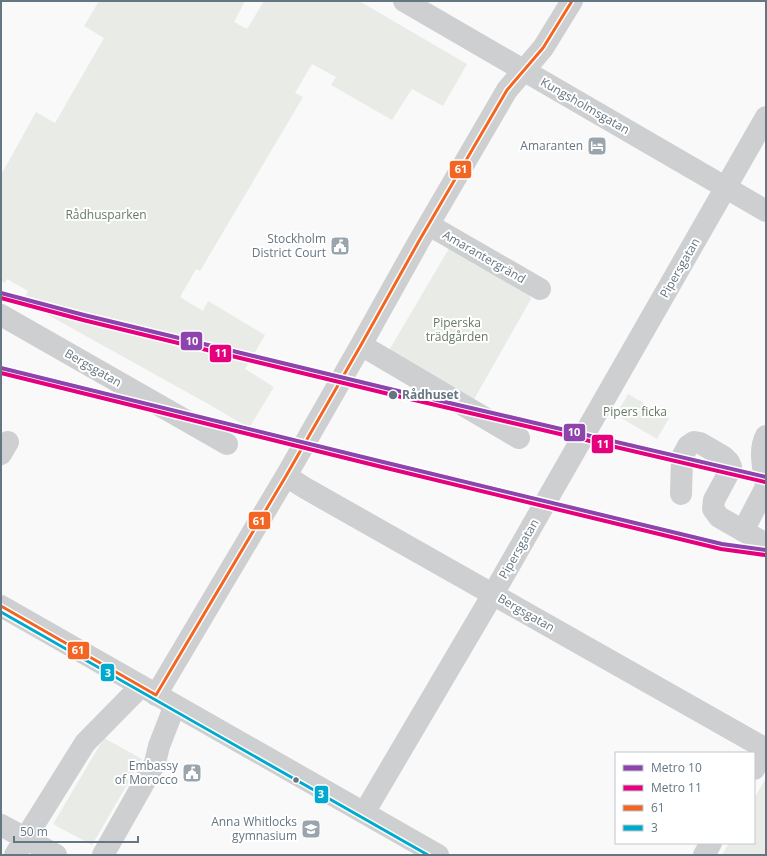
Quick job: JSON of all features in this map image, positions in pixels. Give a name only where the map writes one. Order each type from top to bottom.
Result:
[{"type":"street","name":"Kungsholmsgatan","points":[[404,1],[766,211]]},
{"type":"street","points":[[20,847],[86,743],[157,695],[362,345],[419,241],[507,90],[543,48],[572,1]]},
{"type":"street","name":"Pipersgatan","points":[[364,813],[493,594],[766,117]]},
{"type":"street","name":"Amarantergränd","points":[[429,225],[540,289]]},
{"type":"street","name":"Bergsgatan","points":[[1,315],[227,444]]},
{"type":"street","points":[[362,345],[519,438]]},
{"type":"street","points":[[742,531],[766,486],[762,452],[764,439],[766,436]]},
{"type":"street","points":[[681,494],[682,457],[688,446],[694,442],[700,443],[724,458],[729,462],[730,467],[728,474],[714,500],[713,509],[719,517],[766,544]]},
{"type":"street","name":"Bergsgatan","points":[[286,476],[766,749]]},
{"type":"street","points":[[1,606],[438,855]]},
{"type":"street","points":[[103,855],[155,763],[164,732],[157,695]]},
{"type":"street","points":[[755,767],[766,749]]},
{"type":"street","points":[[1,825],[20,847],[56,855]]},
{"type":"street","points":[[704,855],[710,844]]},
{"type":"green space","name":"Rådhusparken","points":[[99,1],[245,1],[234,22],[247,29],[264,1],[359,1],[467,64],[443,106],[412,89],[392,120],[331,85],[336,77],[312,64],[295,93],[303,97],[200,271],[196,269],[180,297],[203,311],[208,301],[265,335],[245,369],[274,387],[249,428],[23,301],[28,291],[7,279],[5,283],[1,281],[1,175],[36,112],[55,123],[104,38],[84,26]]},
{"type":"green space","name":"Piperska trädgården","points":[[451,245],[528,289],[531,299],[473,401],[388,352]]},
{"type":"green space","name":"Pipers ficka","points":[[628,394],[669,418],[657,439],[616,415]]},
{"type":"green space","points":[[104,738],[142,759],[92,845],[53,824]]},
{"type":"green space","points":[[766,778],[766,855],[722,855],[728,844],[755,844],[755,797]]},
{"type":"metro line","name":"10","points":[[1,293],[84,315],[394,390],[766,477]]},
{"type":"metro line","name":"11","points":[[1,298],[83,320],[393,395],[765,482]]},
{"type":"metro line","name":"10","points":[[1,368],[722,544],[766,550]]},
{"type":"metro line","name":"11","points":[[1,373],[721,549],[765,555]]},
{"type":"transit line","name":"61","points":[[156,695],[286,476],[419,241],[507,90],[543,48],[572,1]]},
{"type":"transit line","name":"61","points":[[1,606],[156,695]]},
{"type":"transit line","name":"3","points":[[1,612],[428,855]]},
{"type":"place","name":"Amaranten","points":[[597,146]]},
{"type":"place","name":"Stockholm District Court","points":[[340,246]]},
{"type":"place","name":"Rådhuset","points":[[393,395]]},
{"type":"place","name":"Embassy of Morocco","points":[[192,773]]},
{"type":"place","name":"Anna Whitlocks gymnasium","points":[[311,829]]}]
